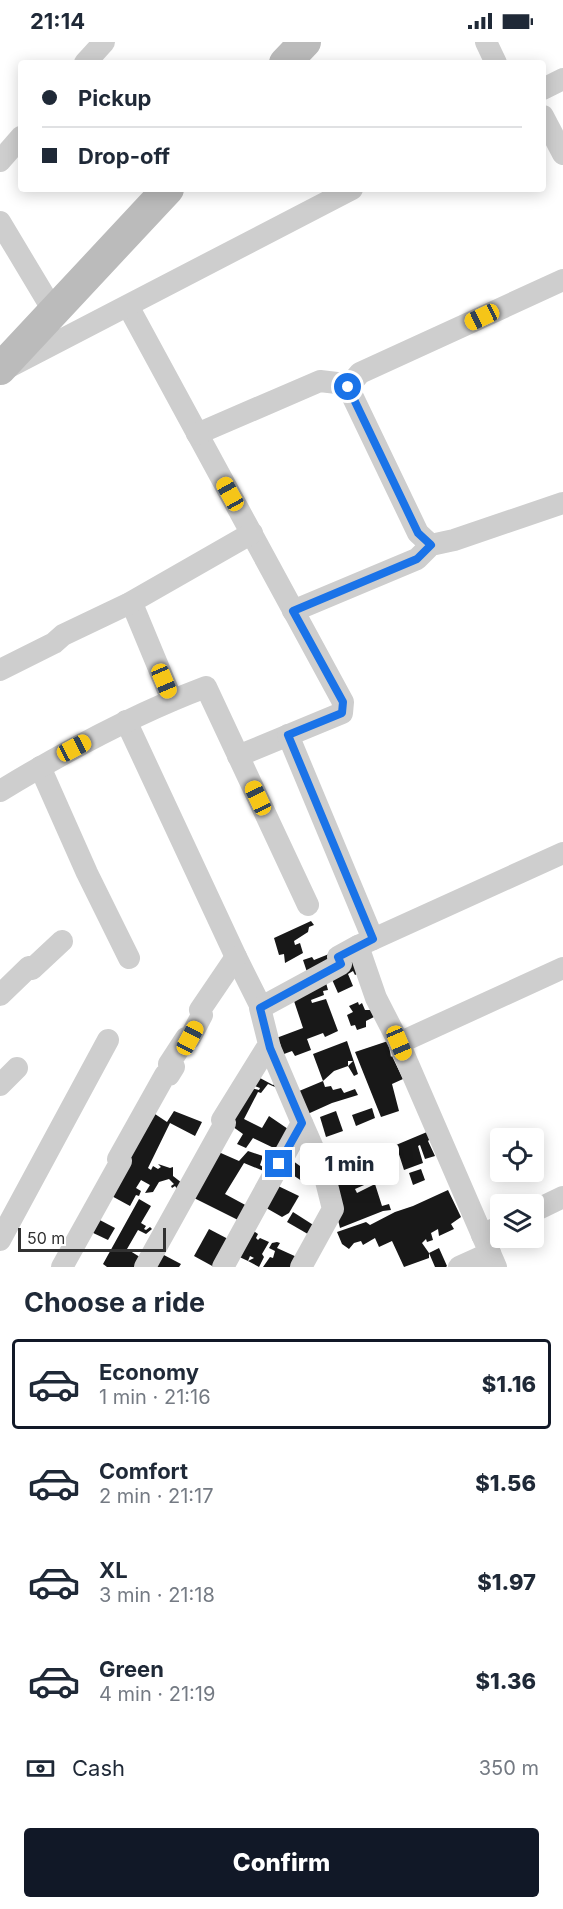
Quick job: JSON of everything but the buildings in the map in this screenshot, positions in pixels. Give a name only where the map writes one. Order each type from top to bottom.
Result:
[{"type":"main road","points":[[288,60],[305,42]]},
{"type":"main road","points":[[0,371],[165,192]]},
{"type":"street","points":[[88,60],[104,42]]},
{"type":"street","points":[[486,42],[495,60]]},
{"type":"street","points":[[546,88],[563,79]]},
{"type":"street","points":[[546,122],[563,154]]},
{"type":"street","points":[[0,161],[18,140]]},
{"type":"street","points":[[0,371],[345,192]]},
{"type":"street","points":[[0,222],[54,312]]},
{"type":"street","points":[[348,387],[360,373],[563,280]]},
{"type":"street","points":[[128,306],[343,702],[342,713],[238,756]]},
{"type":"street","points":[[197,434],[320,381],[348,387],[418,533],[431,545]]},
{"type":"street","points":[[293,611],[417,559],[431,545],[454,540],[563,503]]},
{"type":"street","points":[[0,670],[54,643],[63,634],[128,604],[252,533]]},
{"type":"street","points":[[128,604],[133,606],[172,700]]},
{"type":"street","points":[[0,790],[126,721],[206,687],[308,905]]},
{"type":"street","points":[[126,721],[261,1007],[270,1048],[324,1173],[333,1209],[301,1267]]},
{"type":"street","points":[[288,735],[365,943],[376,998],[490,1241]]},
{"type":"street","points":[[40,767],[87,873],[129,958]]},
{"type":"street","points":[[261,1007],[341,964],[338,957],[365,943],[563,853]]},
{"type":"street","points":[[0,995],[29,967],[32,969],[62,941]]},
{"type":"street","points":[[62,1267],[122,1161],[118,1159],[165,1075],[169,1075],[174,1067],[170,1064],[186,1038],[190,1038],[202,1015],[200,1010],[236,957]]},
{"type":"street","points":[[399,1043],[563,968]]},
{"type":"street","points":[[0,1240],[108,1040]]},
{"type":"street","points":[[145,1267],[225,1123],[222,1120],[266,1049],[270,1048]]},
{"type":"street","points":[[0,1085],[17,1068]]},
{"type":"street","points":[[223,1267],[302,1123]]},
{"type":"street","points":[[544,1206],[563,1197]]},
{"type":"street","points":[[459,1267],[490,1246]]},
{"type":"route","points":[[279,1164],[302,1123],[270,1048],[260,1008],[341,964],[338,957],[373,939],[288,735],[342,713],[343,702],[293,611],[417,559],[431,545],[418,533],[348,387]]}]
